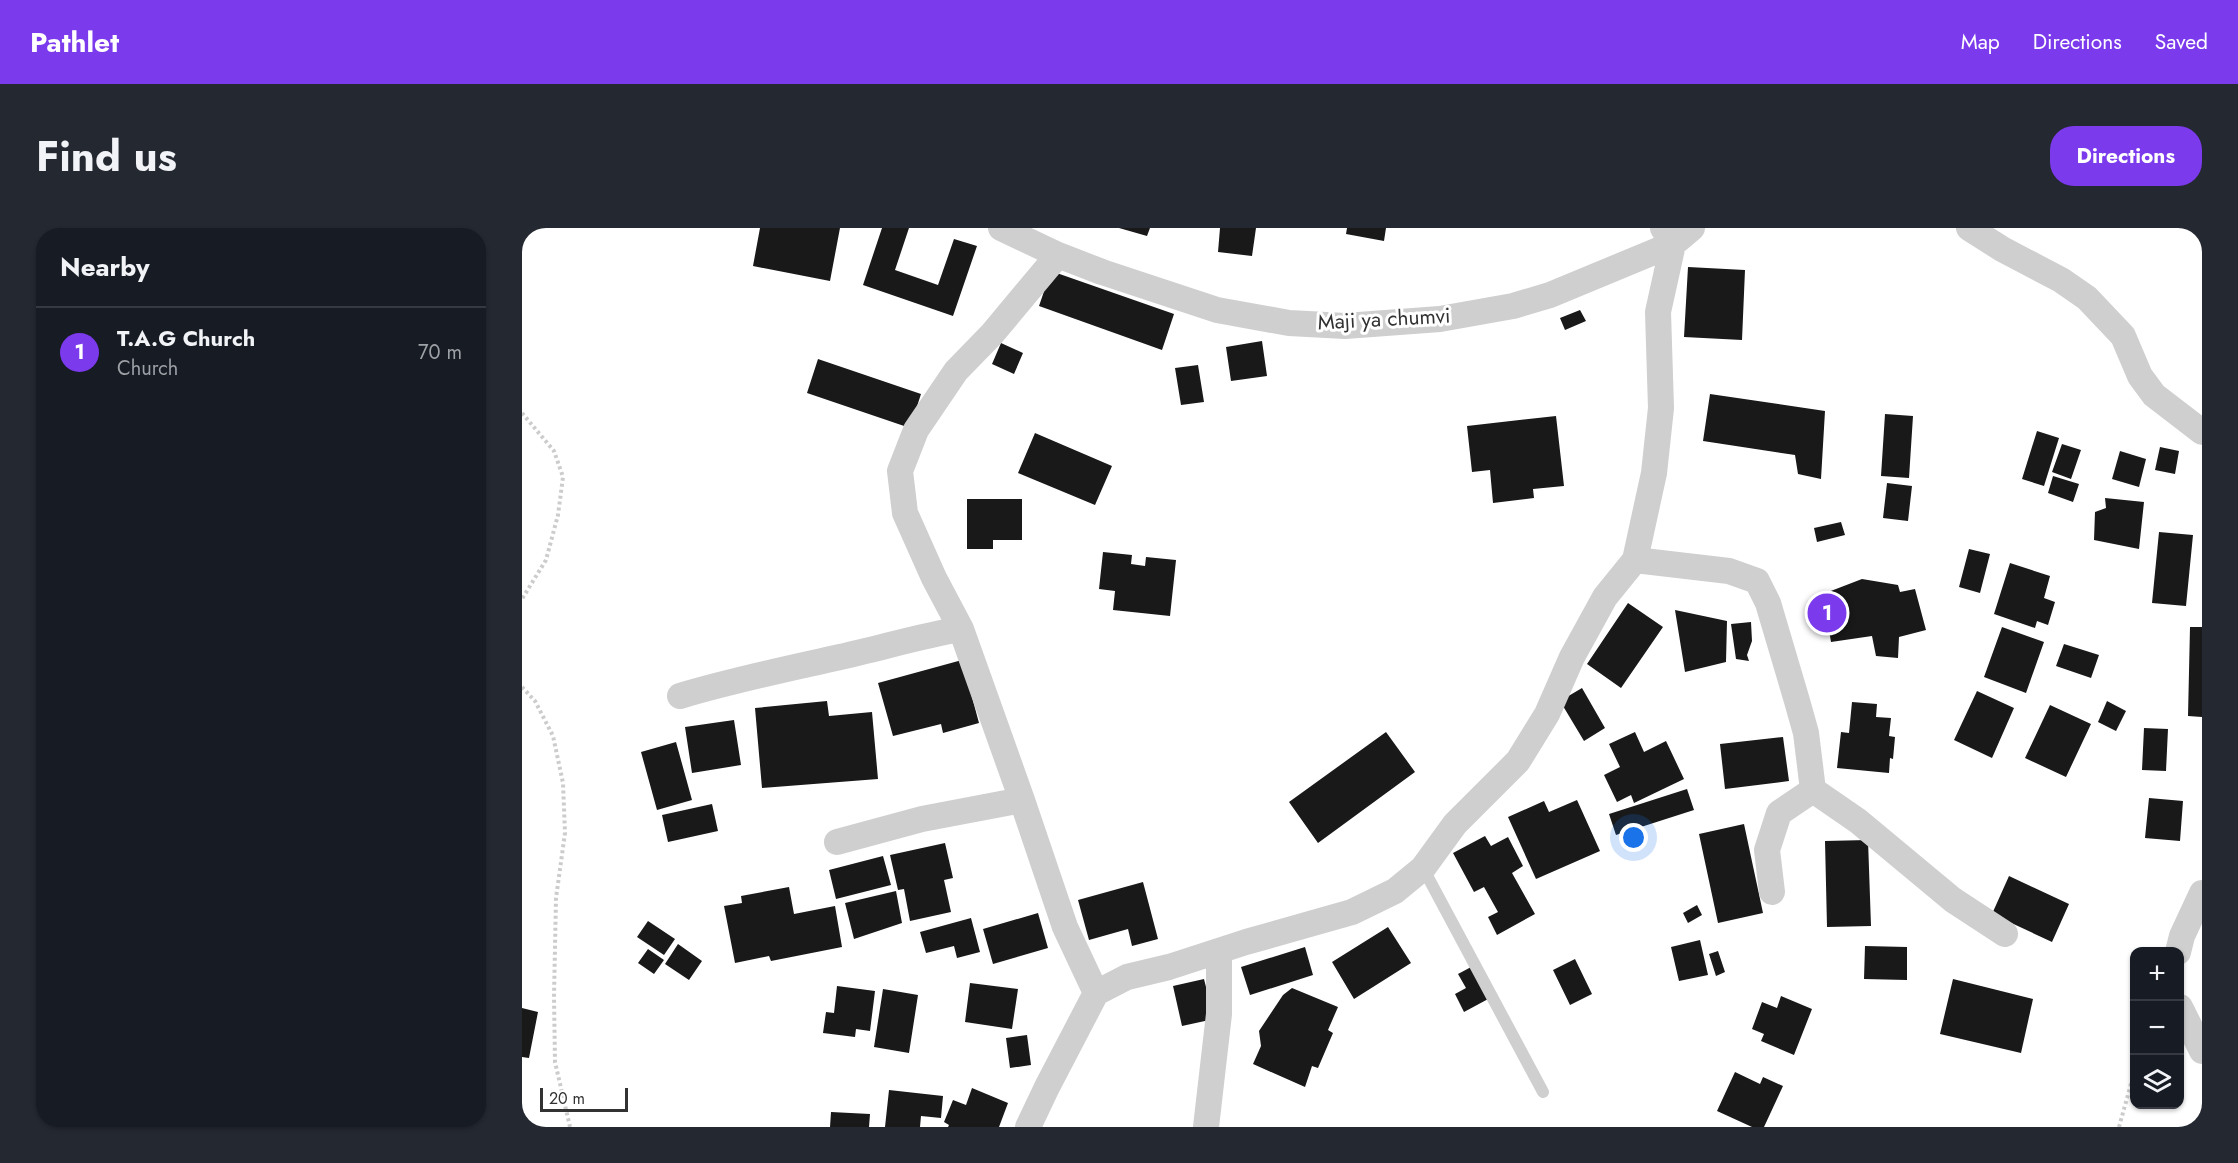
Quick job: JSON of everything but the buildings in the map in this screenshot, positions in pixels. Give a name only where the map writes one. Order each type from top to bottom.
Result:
[{"type":"street","name":"Maji ya chumvi","points":[[1002,228],[1058,255],[1102,272],[1217,310],[1289,322],[1345,326],[1440,319],[1513,306],[1550,295],[1676,233]]},
{"type":"street","points":[[1969,228],[2002,249],[2061,280],[2087,298],[2123,336],[2140,376],[2154,395],[2202,432]]},
{"type":"street","points":[[1028,1127],[1096,993],[1126,978],[1352,912],[1395,891],[1423,867],[1455,824],[1518,761],[1547,714],[1572,657],[1605,597],[1635,561],[1654,473],[1661,408],[1659,312],[1676,233]]},
{"type":"street","points":[[1058,255],[992,334],[956,372],[916,430],[900,471],[905,513],[934,578],[961,629],[1065,927],[1096,993]]},
{"type":"street","points":[[1635,561],[1729,572],[1757,581],[1768,603],[1806,733],[1813,790],[1866,828],[1953,900],[2005,934]]},
{"type":"street","points":[[680,696],[731,681],[859,653],[913,638],[961,629]]},
{"type":"street","points":[[1772,892],[1767,850],[1779,813],[1813,790]]},
{"type":"street","points":[[837,842],[922,819],[1022,800]]},
{"type":"street","points":[[2179,947],[2202,893]]},
{"type":"street","points":[[1206,1127],[1219,1014],[1219,951]]},
{"type":"street","points":[[2184,1015],[2202,1051]]},
{"type":"lane","points":[[1423,867],[1543,1092]]},
{"type":"path","points":[[522,413],[554,451],[562,477],[558,515],[546,560],[522,600]]},
{"type":"path","points":[[522,687],[535,701],[553,736],[562,783],[565,833],[556,898],[555,1062],[570,1127]]},
{"type":"path","points":[[2119,1127],[2130,1087]]},
{"type":"place","name":"T.A.G Church","points":[[1827,613]]}]
